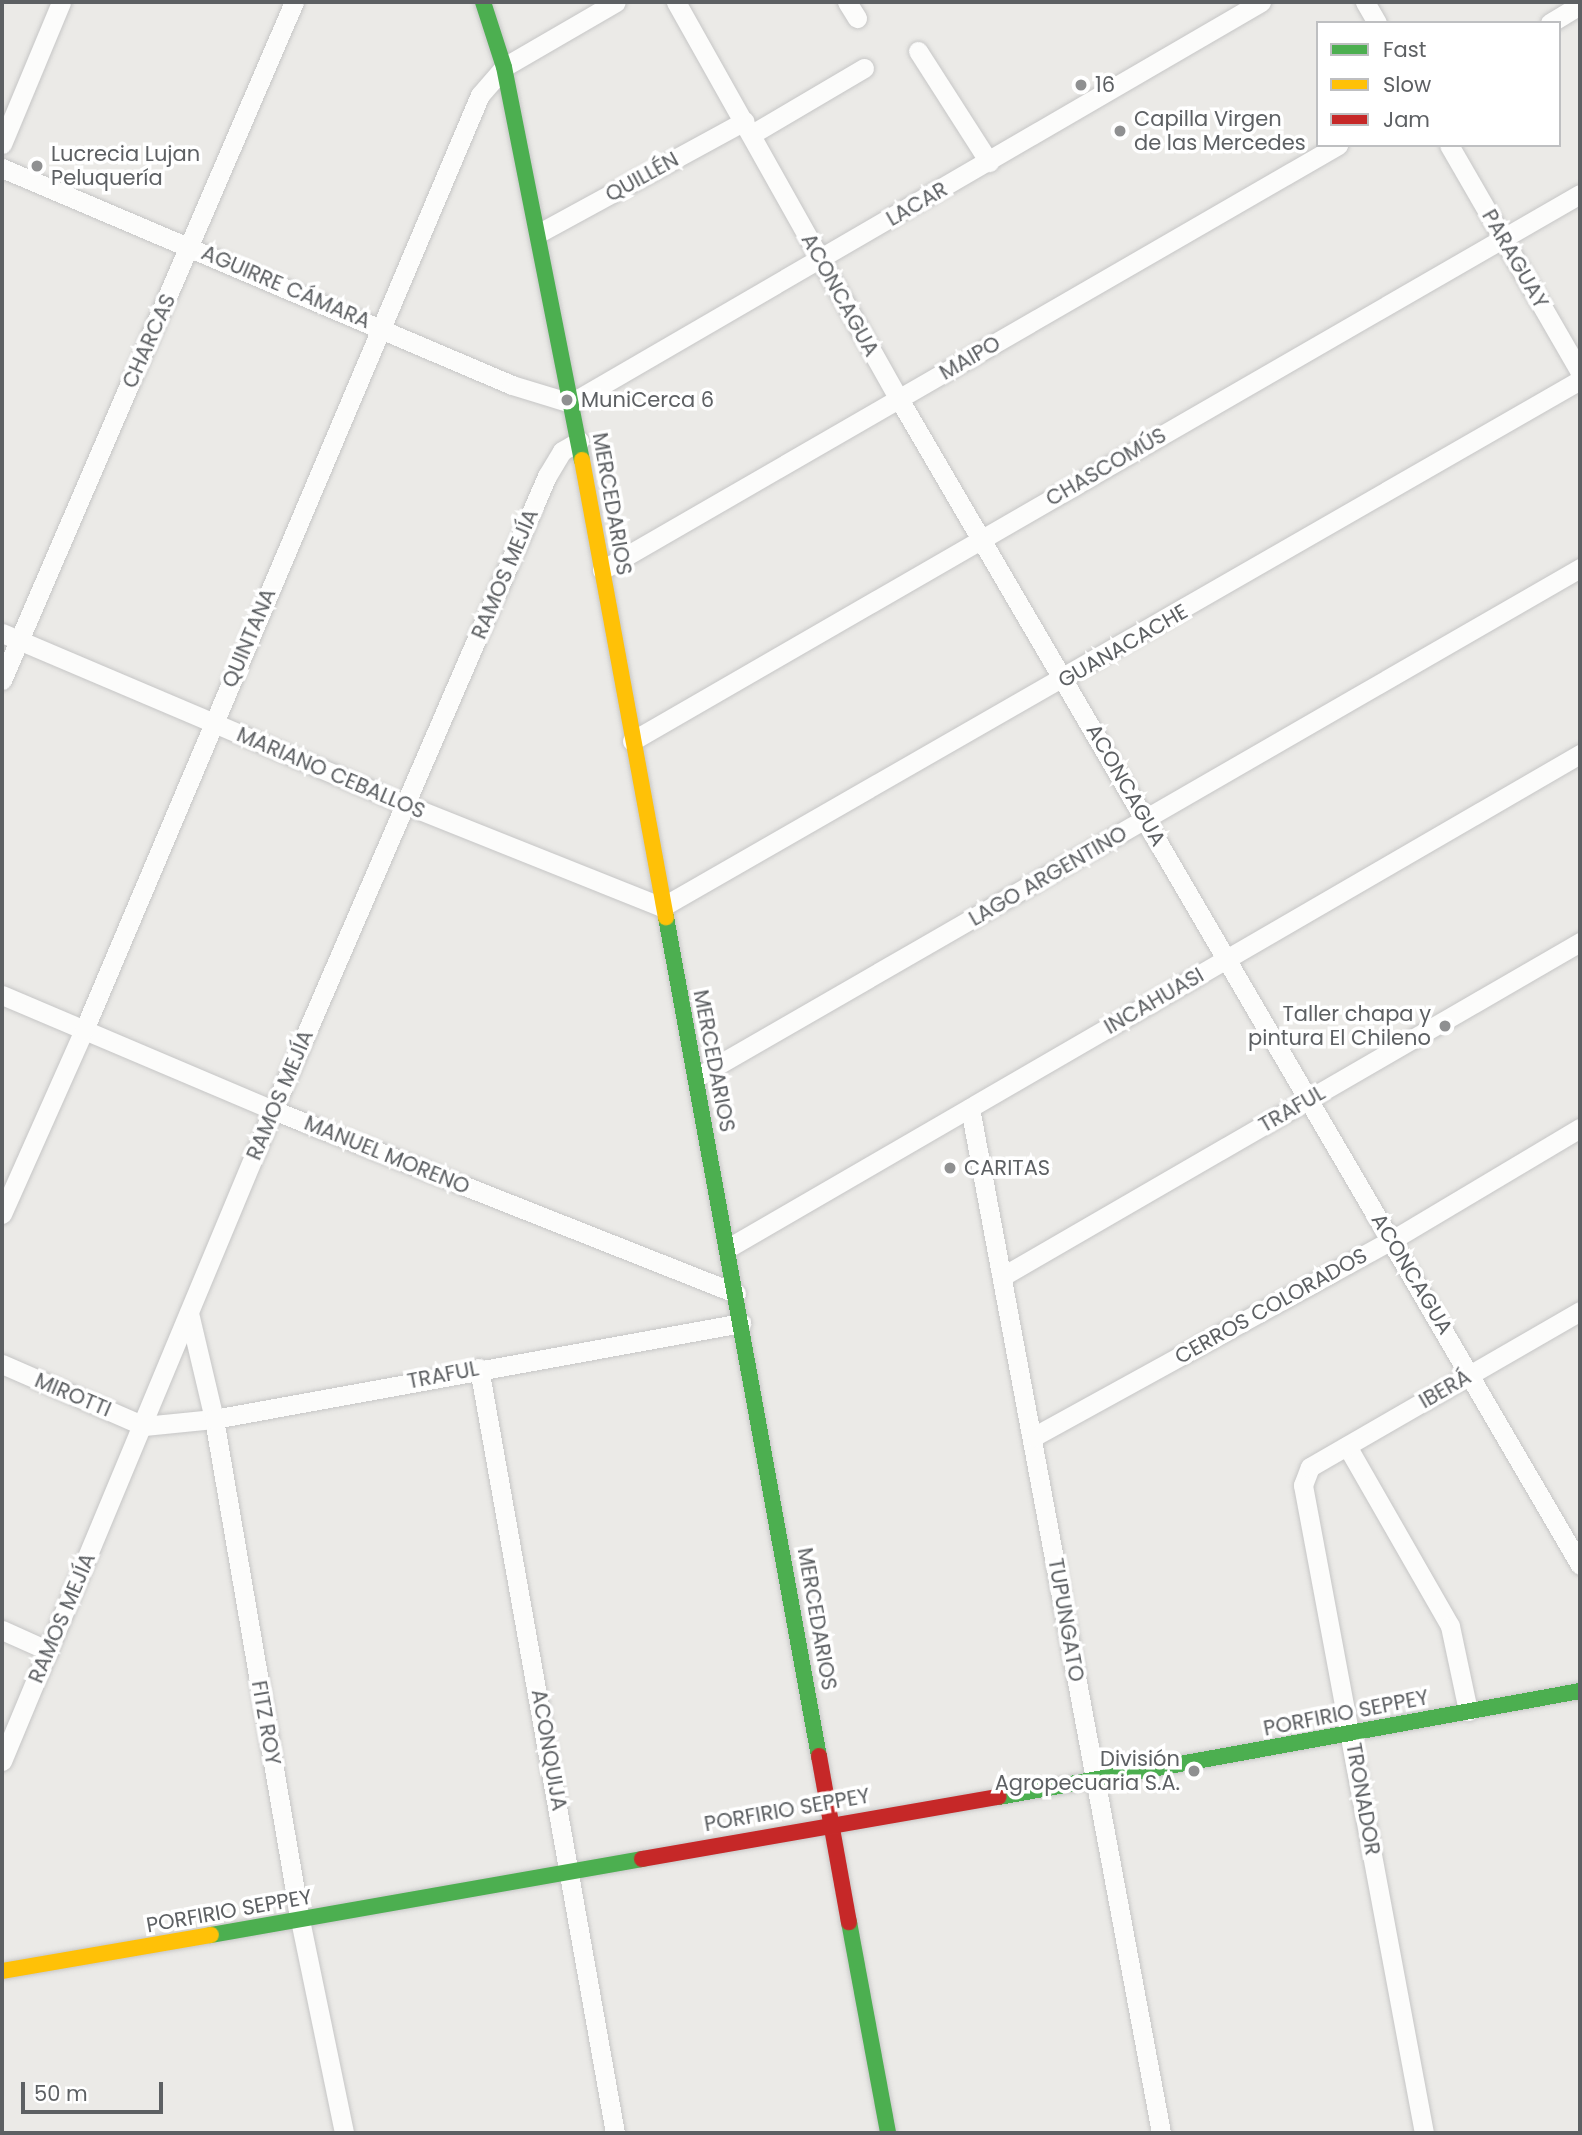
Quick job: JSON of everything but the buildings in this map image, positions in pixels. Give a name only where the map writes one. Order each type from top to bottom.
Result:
[{"type":"street","points":[[2,144],[61,2]]},
{"type":"street","name":"CHARCAS","points":[[2,680],[10,637],[190,247],[294,2]]},
{"type":"street","name":"MERCEDARIOS","points":[[483,2],[504,67],[579,441],[888,2133]]},
{"type":"street","name":"QUINTANA","points":[[2,1214],[84,1030],[480,95],[504,67],[616,2]]},
{"type":"street","name":"ACONCAGUA","points":[[676,2],[748,127],[819,261],[1472,1374],[1580,1565]]},
{"type":"street","name":"LACAR","points":[[571,403],[1261,2]]},
{"type":"street","points":[[1365,2],[1376,21]]},
{"type":"street","points":[[1553,21],[1580,5]]},
{"type":"street","points":[[918,51],[989,162]]},
{"type":"street","name":"QUILLÉN","points":[[539,233],[864,68]]},
{"type":"street","name":"MAIPO","points":[[602,570],[1335,147]]},
{"type":"street","name":"PARAGUAY","points":[[1450,147],[1580,372]]},
{"type":"street","name":"AGUIRRE CÁMARA","points":[[2,168],[381,326],[534,394],[571,403]]},
{"type":"street","name":"CHASCOMÚS","points":[[632,741],[1580,194]]},
{"type":"street","name":"GUANACACHE","points":[[662,907],[1064,680],[1580,380]]},
{"type":"street","name":"RAMOS MEJÍA","points":[[2,1761],[144,1426],[272,1110],[407,805],[547,476],[562,451],[579,441]]},
{"type":"street","name":"LAGO ARGENTINO","points":[[697,1077],[1580,568]]},
{"type":"street","name":"MARIANO CEBALLOS","points":[[10,637],[407,805],[662,907]]},
{"type":"street","name":"INCAHUASI","points":[[728,1248],[1580,754]]},
{"type":"street","name":"TRAFUL","points":[[1003,1276],[1580,942]]},
{"type":"street","name":"MANUEL MORENO","points":[[2,995],[272,1110],[736,1293]]},
{"type":"street","name":"TUPUNGATO","points":[[970,1108],[1161,2133]]},
{"type":"street","name":"CERROS COLORADOS","points":[[1032,1437],[1392,1240],[1580,1128]]},
{"type":"street","name":"IBERÁ","points":[[1310,1467],[1580,1311]]},
{"type":"street","name":"FITZ ROY","points":[[189,1313],[214,1419],[300,1920],[344,2133]]},
{"type":"street","name":"TRAFUL","points":[[144,1426],[214,1419],[479,1368],[741,1323]]},
{"type":"street","name":"MIROTTI","points":[[2,1364],[144,1426]]},
{"type":"street","name":"ACONQUIJA","points":[[479,1368],[571,1869],[615,2133]]},
{"type":"street","points":[[1347,1446],[1450,1626],[1468,1711]]},
{"type":"street","name":"TRONADOR","points":[[1310,1467],[1303,1485],[1424,2133]]},
{"type":"street","points":[[2,1630],[49,1651]]},
{"type":"street","name":"PORFIRIO SEPPEY","points":[[2,1970],[300,1920],[832,1823],[1351,1736],[1580,1691]]},
{"type":"traffic: fast","points":[[483,2],[504,67],[582,460]]},
{"type":"traffic: fast","points":[[666,917],[819,1756]]},
{"type":"traffic: fast","points":[[999,1797],[1580,1691]]},
{"type":"traffic: fast","points":[[211,1935],[642,1859]]},
{"type":"traffic: fast","points":[[849,1922],[888,2133]]},
{"type":"traffic: slow","points":[[582,460],[666,917]]},
{"type":"traffic: slow","points":[[2,1971],[211,1935]]},
{"type":"traffic: jam","points":[[819,1756],[849,1922]]},
{"type":"traffic: jam","points":[[642,1859],[999,1797]]},
{"type":"place","name":"16","points":[[1081,85]]},
{"type":"place","name":"Capilla Virgen de las Mercedes","points":[[1120,131]]},
{"type":"place","name":"Lucrecia Lujan Peluquería","points":[[37,166]]},
{"type":"place","name":"MuniCerca 6","points":[[567,400]]},
{"type":"place","name":"Taller chapa y pintura El Chileno","points":[[1445,1026]]},
{"type":"place","name":"CARITAS","points":[[950,1168]]},
{"type":"place","name":"División Agropecuaria S.A.","points":[[1194,1771]]}]
